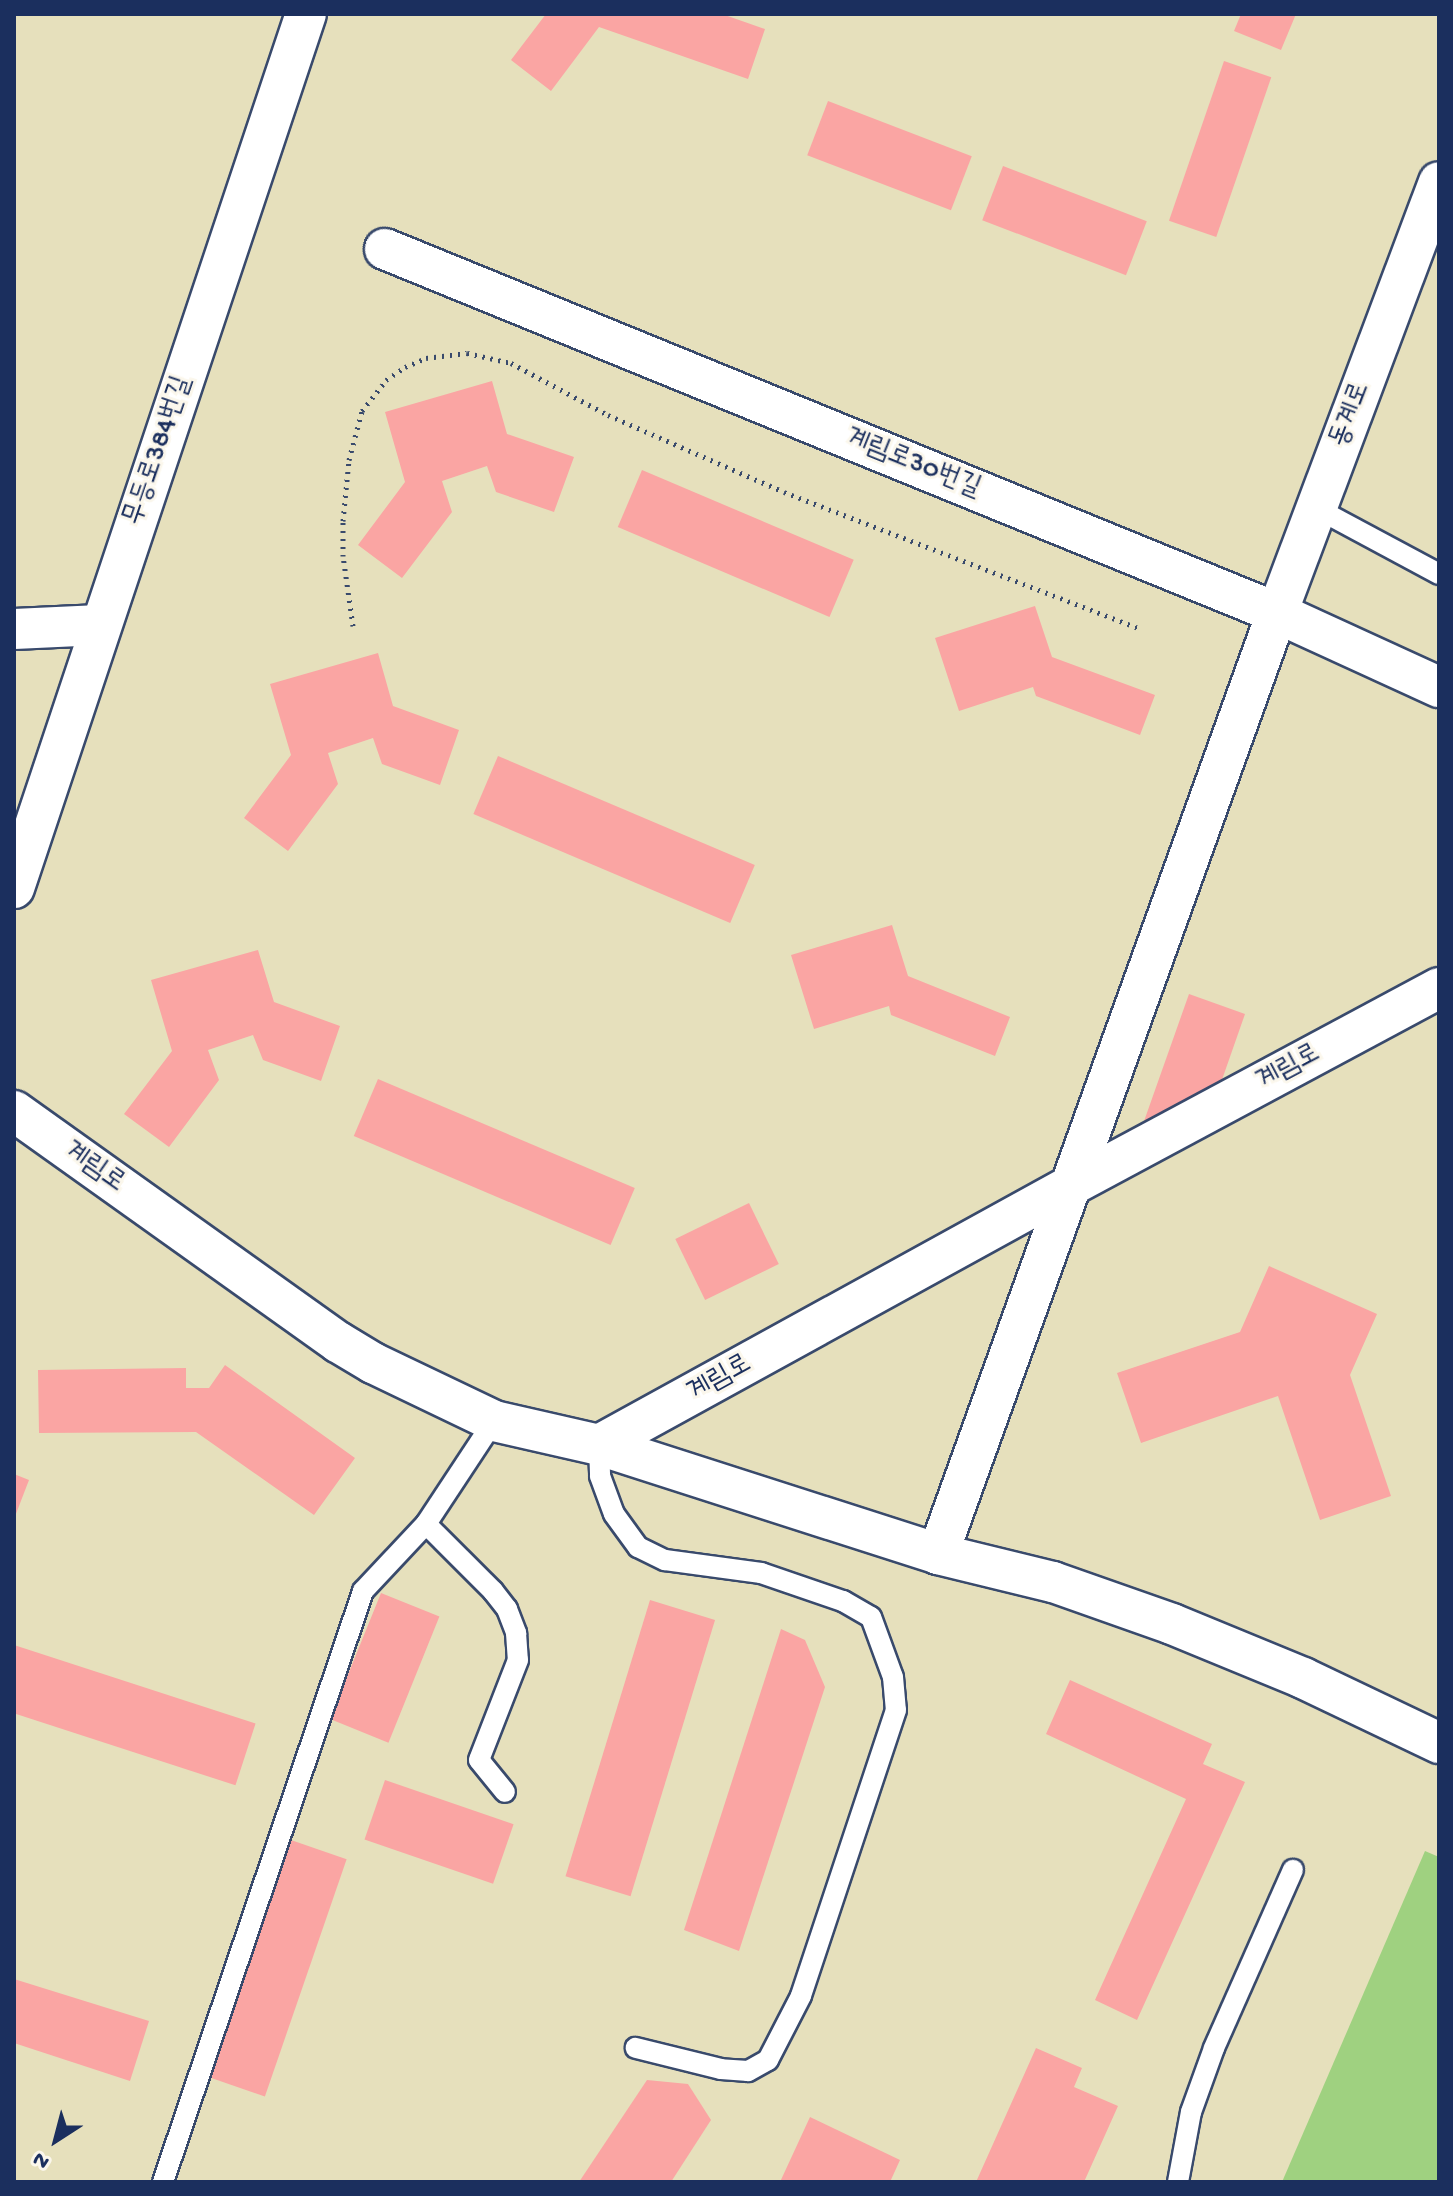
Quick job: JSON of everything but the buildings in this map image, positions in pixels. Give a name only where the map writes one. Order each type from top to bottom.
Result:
[{"type":"street","name":"무등로384번길","points":[[14,888],[306,14]]},
{"type":"street","name":"동계로","points":[[938,1554],[1277,613],[1434,207]]},
{"type":"street","name":"계림로30번길","points":[[385,249],[1277,613],[1439,687]]},
{"type":"street","points":[[14,629],[100,625]]},
{"type":"street","name":"계림로","points":[[14,1111],[338,1342],[405,1380],[494,1421],[599,1445],[1439,988]]},
{"type":"street","points":[[599,1445],[938,1554],[1053,1582],[1172,1624],[1303,1678],[1439,1743]]},
{"type":"lane","points":[[1316,508],[1439,574]]},
{"type":"lane","points":[[163,2182],[363,1591],[426,1524],[494,1421]]},
{"type":"lane","points":[[599,1445],[600,1476],[614,1514],[638,1547],[665,1560],[761,1573],[843,1601],[871,1617],[893,1677],[896,1710],[801,1996],[768,2060],[748,2071],[721,2069],[636,2048]]},
{"type":"lane","points":[[426,1524],[493,1591],[507,1609],[516,1633],[518,1660],[479,1760],[505,1792]]},
{"type":"lane","points":[[1178,2182],[1191,2112],[1214,2048],[1293,1870]]},
{"type":"path","points":[[353,626],[343,556],[343,521],[352,448],[362,411],[386,380],[405,367],[426,358],[467,353],[519,366],[621,422],[784,492],[1140,629]]},
{"type":"green space","points":[[1425,1851],[1439,1857],[1439,2182],[1282,2182]]}]
